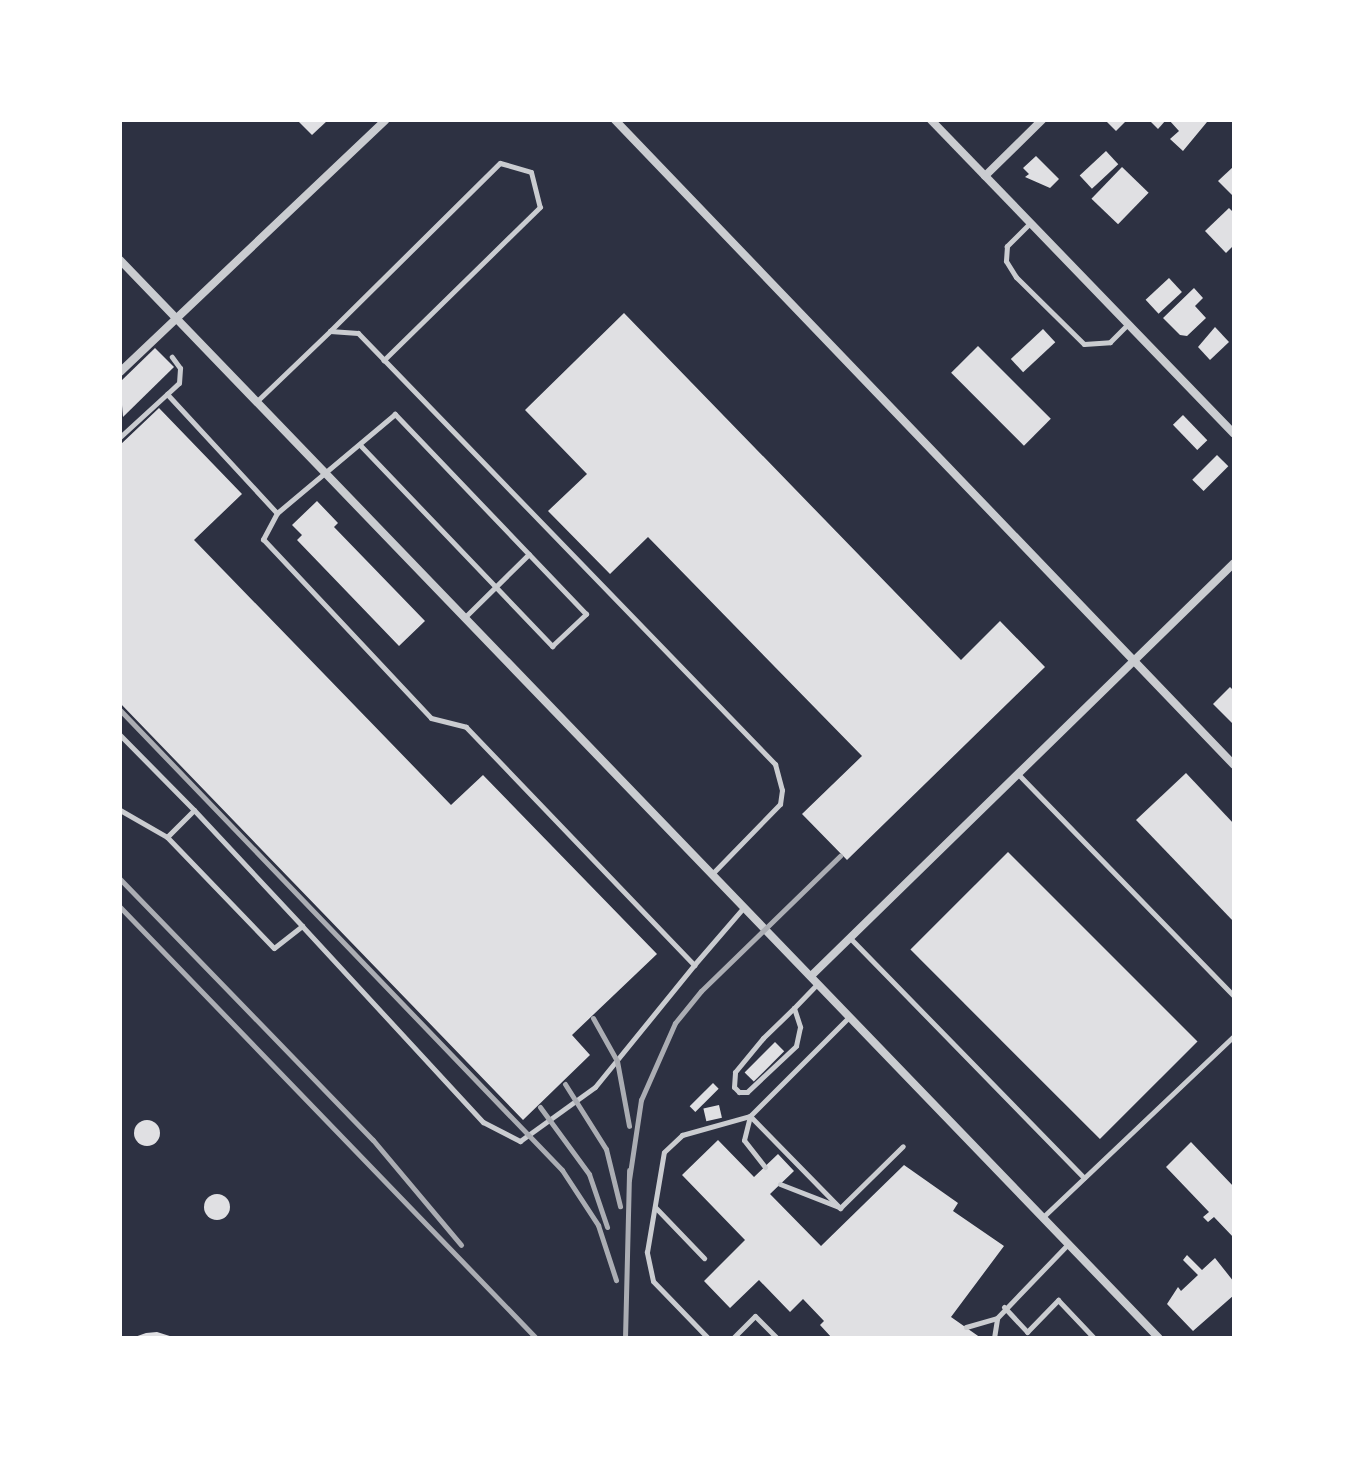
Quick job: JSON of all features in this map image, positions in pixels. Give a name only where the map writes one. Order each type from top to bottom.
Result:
[{"type":"street","points":[[120,372],[386,120]]},
{"type":"street","points":[[615,120],[1234,765]]},
{"type":"street","points":[[931,120],[1234,434]]},
{"type":"street","points":[[985,176],[1042,120]]},
{"type":"street","points":[[120,260],[1159,1338]]},
{"type":"street","points":[[814,980],[850,938],[1234,563]]},
{"type":"lane","points":[[256,402],[500,163],[531,172],[540,207],[384,360]]},
{"type":"lane","points":[[1030,223],[1007,246],[1006,261],[1016,277],[1084,344],[1098,347],[1128,324]]},
{"type":"lane","points":[[330,331],[358,333],[775,764],[782,790],[780,804],[712,874]]},
{"type":"lane","points":[[120,437],[179,383],[180,368],[172,357]]},
{"type":"lane","points":[[167,394],[277,513]]},
{"type":"lane","points":[[361,446],[552,646],[586,614],[395,414],[327,475],[277,513],[263,539],[431,718],[466,727],[694,965]]},
{"type":"lane","points":[[464,618],[529,554]]},
{"type":"lane","points":[[120,735],[194,810],[483,1122],[520,1141],[595,1087],[744,907]]},
{"type":"lane","points":[[1018,774],[1234,996]]},
{"type":"lane","points":[[120,810],[167,837],[274,948],[302,926]]},
{"type":"lane","points":[[167,837],[194,810]]},
{"type":"lane","points":[[850,938],[1084,1178]]},
{"type":"lane","points":[[794,1008],[800,1027],[796,1046],[747,1092],[739,1092],[734,1087],[735,1072],[794,1008],[814,980]]},
{"type":"lane","points":[[708,1338],[653,1281],[647,1252],[664,1152],[682,1135],[750,1116],[849,1017]]},
{"type":"lane","points":[[1043,1217],[1234,1036]]},
{"type":"lane","points":[[750,1116],[744,1140],[765,1167]]},
{"type":"lane","points":[[750,1116],[840,1208]]},
{"type":"lane","points":[[840,1208],[903,1146]]},
{"type":"lane","points":[[780,1184],[840,1208]]},
{"type":"lane","points":[[655,1206],[704,1258]]},
{"type":"lane","points":[[994,1338],[997,1318],[1004,1307],[1069,1244]]},
{"type":"lane","points":[[1004,1307],[1027,1332],[1058,1300],[1094,1338]]},
{"type":"lane","points":[[733,1338],[755,1316],[777,1338]]},
{"type":"lane","points":[[966,1327],[997,1318]]},
{"type":"building","points":[[297,120],[328,120],[312,135]]},
{"type":"building","points":[[1105,120],[1127,120],[1116,131]]},
{"type":"building","points":[[1149,120],[1166,120],[1158,129]]},
{"type":"building","points":[[1169,120],[1207,122],[1183,151],[1170,139],[1179,131]]},
{"type":"building","points":[[1106,151],[1118,164],[1092,189],[1080,176]]},
{"type":"building","points":[[1036,156],[1059,179],[1050,188],[1025,177],[1029,174],[1023,168]]},
{"type":"building","points":[[1234,166],[1234,197],[1218,181]]},
{"type":"building","points":[[1122,167],[1149,193],[1118,224],[1091,199]]},
{"type":"building","points":[[1229,208],[1234,213],[1234,245],[1226,253],[1205,231]]},
{"type":"building","points":[[1169,278],[1182,292],[1159,314],[1146,300]]},
{"type":"building","points":[[1194,288],[1203,298],[1195,306],[1206,318],[1187,336],[1180,335],[1163,318]]},
{"type":"building","points":[[624,313],[961,660],[1000,621],[1045,667],[847,860],[802,814],[862,756],[648,537],[610,574],[548,511],[587,474],[525,410]]},
{"type":"building","points":[[1215,327],[1229,342],[1210,360],[1198,347]]},
{"type":"building","points":[[1043,329],[1055,342],[1023,372],[1011,359]]},
{"type":"building","points":[[978,346],[1051,419],[1024,446],[951,373]]},
{"type":"building","points":[[155,348],[174,367],[123,417],[120,382]]},
{"type":"building","points":[[159,408],[242,494],[194,540],[451,805],[483,775],[657,954],[572,1035],[590,1055],[523,1120],[120,703],[120,445]]},
{"type":"building","points":[[1183,415],[1207,440],[1197,450],[1173,425]]},
{"type":"building","points":[[1217,455],[1228,466],[1204,491],[1192,480]]},
{"type":"building","points":[[317,501],[338,523],[334,527],[425,621],[399,646],[297,540],[302,535],[292,525]]},
{"type":"building","points":[[1230,687],[1234,691],[1234,725],[1213,704]]},
{"type":"building","points":[[1186,773],[1234,824],[1234,922],[1136,820]]},
{"type":"building","points":[[1008,852],[1198,1042],[1100,1139],[910,950]]},
{"type":"building","points":[[775,1042],[784,1051],[754,1082],[745,1072]]},
{"type":"building","points":[[713,1083],[719,1089],[695,1112],[690,1106]]},
{"type":"building","points":[[719,1105],[722,1118],[706,1121],[703,1109]]},
{"type":"building","points":[[147,1120],[156,1124],[160,1133],[156,1142],[147,1146],[138,1142],[134,1133],[138,1124]]},
{"type":"building","points":[[718,1140],[754,1177],[778,1154],[794,1171],[770,1194],[821,1246],[904,1165],[958,1203],[953,1211],[1004,1246],[951,1317],[981,1338],[832,1338],[820,1325],[824,1321],[803,1299],[790,1312],[759,1280],[730,1308],[704,1281],[745,1240],[682,1175]]},
{"type":"building","points":[[1191,1142],[1234,1187],[1234,1238],[1214,1217],[1208,1222],[1203,1217],[1209,1212],[1166,1167]]},
{"type":"building","points":[[217,1194],[226,1198],[230,1207],[226,1216],[217,1220],[208,1216],[204,1207],[208,1198]]},
{"type":"building","points":[[1187,1255],[1202,1270],[1215,1258],[1234,1282],[1234,1295],[1193,1331],[1167,1304],[1178,1287],[1181,1291],[1198,1275],[1183,1260]]},
{"type":"building","points":[[157,1332],[176,1338],[132,1338],[146,1333]]},
{"type":"railway","points":[[120,710],[562,1170],[598,1225],[616,1280]]},
{"type":"railway","points":[[629,1180],[641,1100],[675,1023],[701,991],[840,856]]},
{"type":"railway","points":[[120,879],[373,1140],[461,1245]]},
{"type":"railway","points":[[120,907],[536,1338]]},
{"type":"railway","points":[[593,1018],[617,1061],[629,1126]]},
{"type":"railway","points":[[565,1084],[606,1149],[620,1206]]},
{"type":"railway","points":[[540,1107],[589,1174],[607,1227]]},
{"type":"railway","points":[[625,1338],[629,1170]]}]
